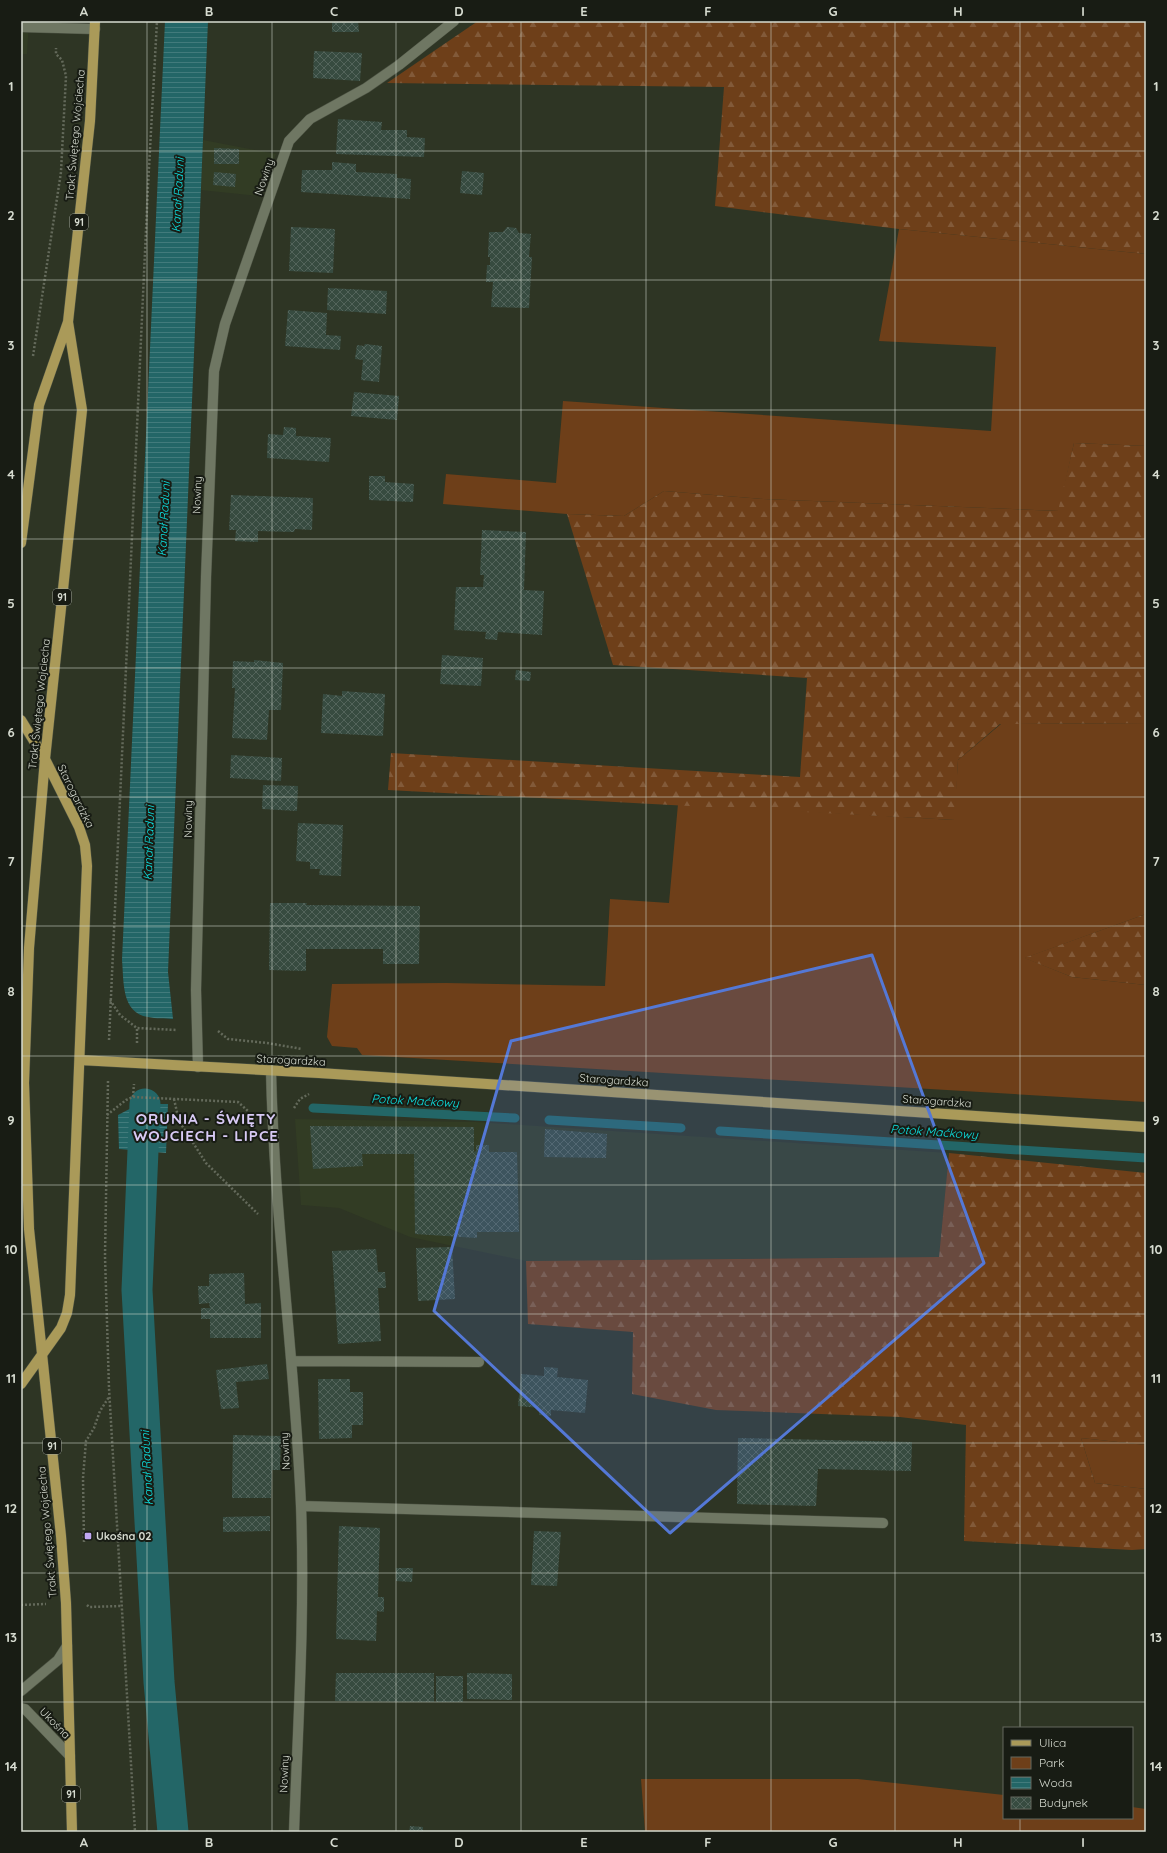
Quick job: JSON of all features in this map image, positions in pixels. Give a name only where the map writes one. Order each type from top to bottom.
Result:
[{"type":"main road","name":"Trakt Świętego Wojciecha","points":[[21,543],[39,405],[68,322],[90,121],[95,25]]},
{"type":"main road","name":"Trakt Świętego Wojciecha","points":[[68,322],[82,410],[25,948],[24,1084],[29,1229],[61,1536],[67,1646],[72,1832]]},
{"type":"main road","name":"Starogardzka","points":[[21,720],[45,759],[79,827],[85,845],[87,866],[70,1295],[67,1313],[61,1328],[21,1384]]},
{"type":"main road","name":"Starogardzka","points":[[80,1060],[271,1070],[1146,1127]]},
{"type":"street","name":"Nowiny","points":[[198,1067],[196,982],[210,443],[214,371],[224,324],[289,141],[310,119],[372,84],[399,65],[454,21]]},
{"type":"street","points":[[21,28],[56,28],[95,25]]},
{"type":"street","name":"Nowiny","points":[[271,1070],[273,1135],[292,1361],[300,1506],[303,1603],[294,1832]]},
{"type":"street","points":[[292,1361],[478,1362]]},
{"type":"street","points":[[300,1506],[883,1523]]},
{"type":"street","points":[[21,1691],[58,1660],[67,1646]]},
{"type":"street","name":"Ukośna","points":[[21,1708],[25,1709],[70,1756]]},
{"type":"path","points":[[157,21],[147,194],[110,999],[120,1015],[137,1028],[172,1031],[182,1030]]},
{"type":"path","points":[[32,358],[60,172],[66,76],[62,60],[56,54],[56,28]]},
{"type":"path","points":[[291,1114],[300,1099],[307,1094],[313,1094]]},
{"type":"path","points":[[135,1832],[109,1397],[106,1256],[107,1115],[126,1100],[134,1097],[238,1102],[248,1111]]},
{"type":"path","points":[[174,1099],[179,1121],[206,1163],[260,1217]]},
{"type":"path","points":[[83,1478],[86,1441],[94,1428],[100,1411],[109,1397]]},
{"type":"path","points":[[89,1607],[122,1606]]},
{"type":"highlighted area","points":[[872,955],[984,1263],[670,1533],[434,1311],[511,1041]]},
{"type":"shaded area","points":[[21,21],[29,21],[27,54],[21,54]]},
{"type":"shaded area","points":[[203,140],[276,154],[259,196],[201,190]]},
{"type":"shaded area","points":[[295,1119],[476,1122],[949,1153],[939,1257],[526,1261],[410,1237],[339,1208],[301,1205]]},
{"type":"green space","points":[[478,21],[1146,21],[1146,254],[899,229],[715,206],[724,87],[387,83]]},
{"type":"green space","points":[[899,229],[1146,254],[1146,446],[1074,443],[1059,511],[763,499],[664,491],[624,516],[567,514],[443,504],[446,474],[556,483],[563,401],[991,431],[996,347],[879,341]]},
{"type":"green space","points":[[1074,443],[1146,446],[1146,723],[1000,724],[958,760],[955,820],[388,790],[391,753],[800,777],[807,678],[613,665],[567,514],[624,516],[664,491],[763,499],[1058,511]]},
{"type":"green space","points":[[1146,723],[1146,914],[1025,958],[1072,977],[1146,985],[1146,1102],[362,1055],[357,1048],[332,1046],[327,1037],[332,984],[446,983],[605,986],[610,899],[669,903],[678,804],[954,820],[958,760],[1001,724]]},
{"type":"green space","points":[[1146,914],[1146,985],[1072,977],[1024,958]]},
{"type":"green space","points":[[949,1153],[1146,1173],[1146,1445],[1081,1438],[1095,1483],[1146,1489],[1146,1549],[1132,1550],[964,1541],[966,1425],[900,1417],[716,1410],[632,1394],[633,1332],[528,1324],[526,1261],[939,1257]]},
{"type":"green space","points":[[1081,1438],[1146,1445],[1146,1489],[1095,1483]]},
{"type":"green space","points":[[641,1779],[858,1779],[1003,1795],[1003,1819],[1133,1819],[1133,1807],[1146,1809],[1146,1832],[645,1832]]},
{"type":"water","points":[[165,21],[208,21],[168,972],[173,1019],[148,1017],[139,1014],[133,1009],[128,1003],[126,995],[122,960]]},
{"type":"water","points":[[139,1104],[168,1104],[166,1153],[119,1149],[118,1115]]},
{"type":"building","points":[[332,21],[358,21],[359,32],[332,32]]},
{"type":"building","points":[[314,51],[362,53],[360,81],[313,78]]},
{"type":"building","points":[[338,119],[382,122],[381,130],[407,130],[407,137],[425,138],[424,157],[336,154]]},
{"type":"building","points":[[214,148],[239,149],[239,164],[214,164]]},
{"type":"building","points":[[332,162],[356,164],[356,172],[397,174],[397,178],[411,179],[410,199],[301,192],[302,170],[332,170]]},
{"type":"building","points":[[462,171],[484,173],[482,195],[460,193]]},
{"type":"building","points":[[214,172],[236,174],[235,187],[213,185]]},
{"type":"building","points":[[291,227],[335,229],[333,273],[289,271]]},
{"type":"building","points":[[507,227],[516,228],[519,233],[531,234],[529,257],[532,257],[529,308],[491,307],[493,282],[486,282],[487,265],[490,265],[490,257],[488,257],[489,232],[503,232]]},
{"type":"building","points":[[328,288],[387,291],[386,314],[327,310]]},
{"type":"building","points":[[288,310],[327,313],[326,335],[341,336],[340,350],[285,346]]},
{"type":"building","points":[[365,344],[382,346],[379,382],[361,380],[363,360],[355,359],[357,345],[364,346]]},
{"type":"building","points":[[354,392],[399,396],[397,420],[351,416]]},
{"type":"building","points":[[284,427],[296,428],[296,436],[331,438],[329,462],[267,458],[268,434],[283,435]]},
{"type":"building","points":[[369,476],[385,476],[385,482],[414,484],[413,502],[369,500]]},
{"type":"building","points":[[231,495],[313,498],[312,530],[295,529],[294,532],[258,531],[258,542],[235,541],[236,530],[229,530]]},
{"type":"building","points":[[482,530],[526,532],[524,590],[544,591],[542,635],[498,632],[497,640],[485,639],[486,632],[454,630],[456,587],[483,587],[484,575],[480,575]]},
{"type":"building","points":[[442,655],[483,658],[481,686],[440,684]]},
{"type":"building","points":[[254,660],[283,663],[281,710],[269,710],[267,740],[232,738],[235,688],[232,688],[233,661],[254,662]]},
{"type":"building","points":[[516,670],[531,672],[530,681],[515,680]]},
{"type":"building","points":[[342,691],[385,694],[383,736],[321,733],[323,694],[342,696]]},
{"type":"building","points":[[231,755],[282,758],[281,781],[230,778]]},
{"type":"building","points":[[263,785],[298,786],[297,811],[262,809]]},
{"type":"building","points":[[298,823],[343,825],[341,876],[319,875],[320,869],[310,869],[310,862],[296,861]]},
{"type":"building","points":[[270,903],[307,903],[306,905],[420,906],[419,964],[383,964],[383,949],[306,949],[306,971],[269,970]]},
{"type":"building","points":[[310,1126],[474,1127],[474,1152],[476,1151],[476,1145],[489,1145],[489,1152],[517,1152],[519,1232],[477,1232],[477,1238],[415,1234],[414,1154],[362,1154],[363,1166],[313,1169]]},
{"type":"building","points":[[545,1129],[607,1134],[606,1158],[544,1157]]},
{"type":"building","points":[[452,1247],[455,1299],[418,1301],[416,1248]]},
{"type":"building","points":[[376,1249],[378,1272],[385,1272],[386,1288],[378,1288],[381,1341],[338,1344],[332,1251]]},
{"type":"building","points":[[244,1273],[245,1304],[261,1303],[261,1338],[210,1338],[210,1319],[201,1319],[201,1308],[210,1308],[209,1303],[199,1304],[198,1286],[209,1286],[209,1274]]},
{"type":"building","points":[[267,1364],[269,1379],[236,1382],[239,1408],[221,1409],[216,1370]]},
{"type":"building","points":[[544,1367],[558,1368],[557,1377],[588,1380],[585,1413],[551,1410],[551,1416],[539,1415],[540,1408],[518,1406],[521,1374],[544,1376]]},
{"type":"building","points":[[318,1379],[350,1379],[350,1392],[363,1392],[363,1425],[352,1425],[352,1438],[319,1439]]},
{"type":"building","points":[[233,1435],[281,1436],[280,1470],[272,1470],[271,1498],[232,1498]]},
{"type":"building","points":[[738,1438],[912,1442],[911,1471],[818,1469],[816,1506],[737,1504]]},
{"type":"building","points":[[270,1516],[270,1531],[223,1532],[223,1517]]},
{"type":"building","points":[[339,1526],[380,1528],[378,1597],[384,1597],[384,1612],[377,1611],[376,1641],[336,1639]]},
{"type":"building","points":[[534,1531],[561,1532],[557,1586],[531,1585]]},
{"type":"building","points":[[396,1568],[413,1568],[412,1582],[396,1581]]},
{"type":"building","points":[[336,1673],[434,1673],[434,1702],[335,1701]]},
{"type":"building","points":[[467,1673],[512,1674],[512,1700],[467,1699]]},
{"type":"building","points":[[436,1676],[463,1676],[463,1702],[436,1702]]},
{"type":"building","points":[[410,1826],[423,1827],[423,1832],[409,1832]]},
{"type":"waterway","name":"Kanał Raduni","points":[[145,1104],[137,1290],[159,1682],[173,1832]]},
{"type":"waterway","name":"Potok Maćkowy","points":[[313,1108],[515,1118]]},
{"type":"waterway","name":"Potok Maćkowy","points":[[549,1120],[681,1128]]},
{"type":"waterway","name":"Potok Maćkowy","points":[[720,1131],[1146,1158]]},
{"type":"place","name":"Ukośna 02","points":[[88,1536]]},
{"type":"district","name":"ORUNIA - ŚWIĘTY WOJCIECH - LIPCE","points":[[206,1128]]}]
